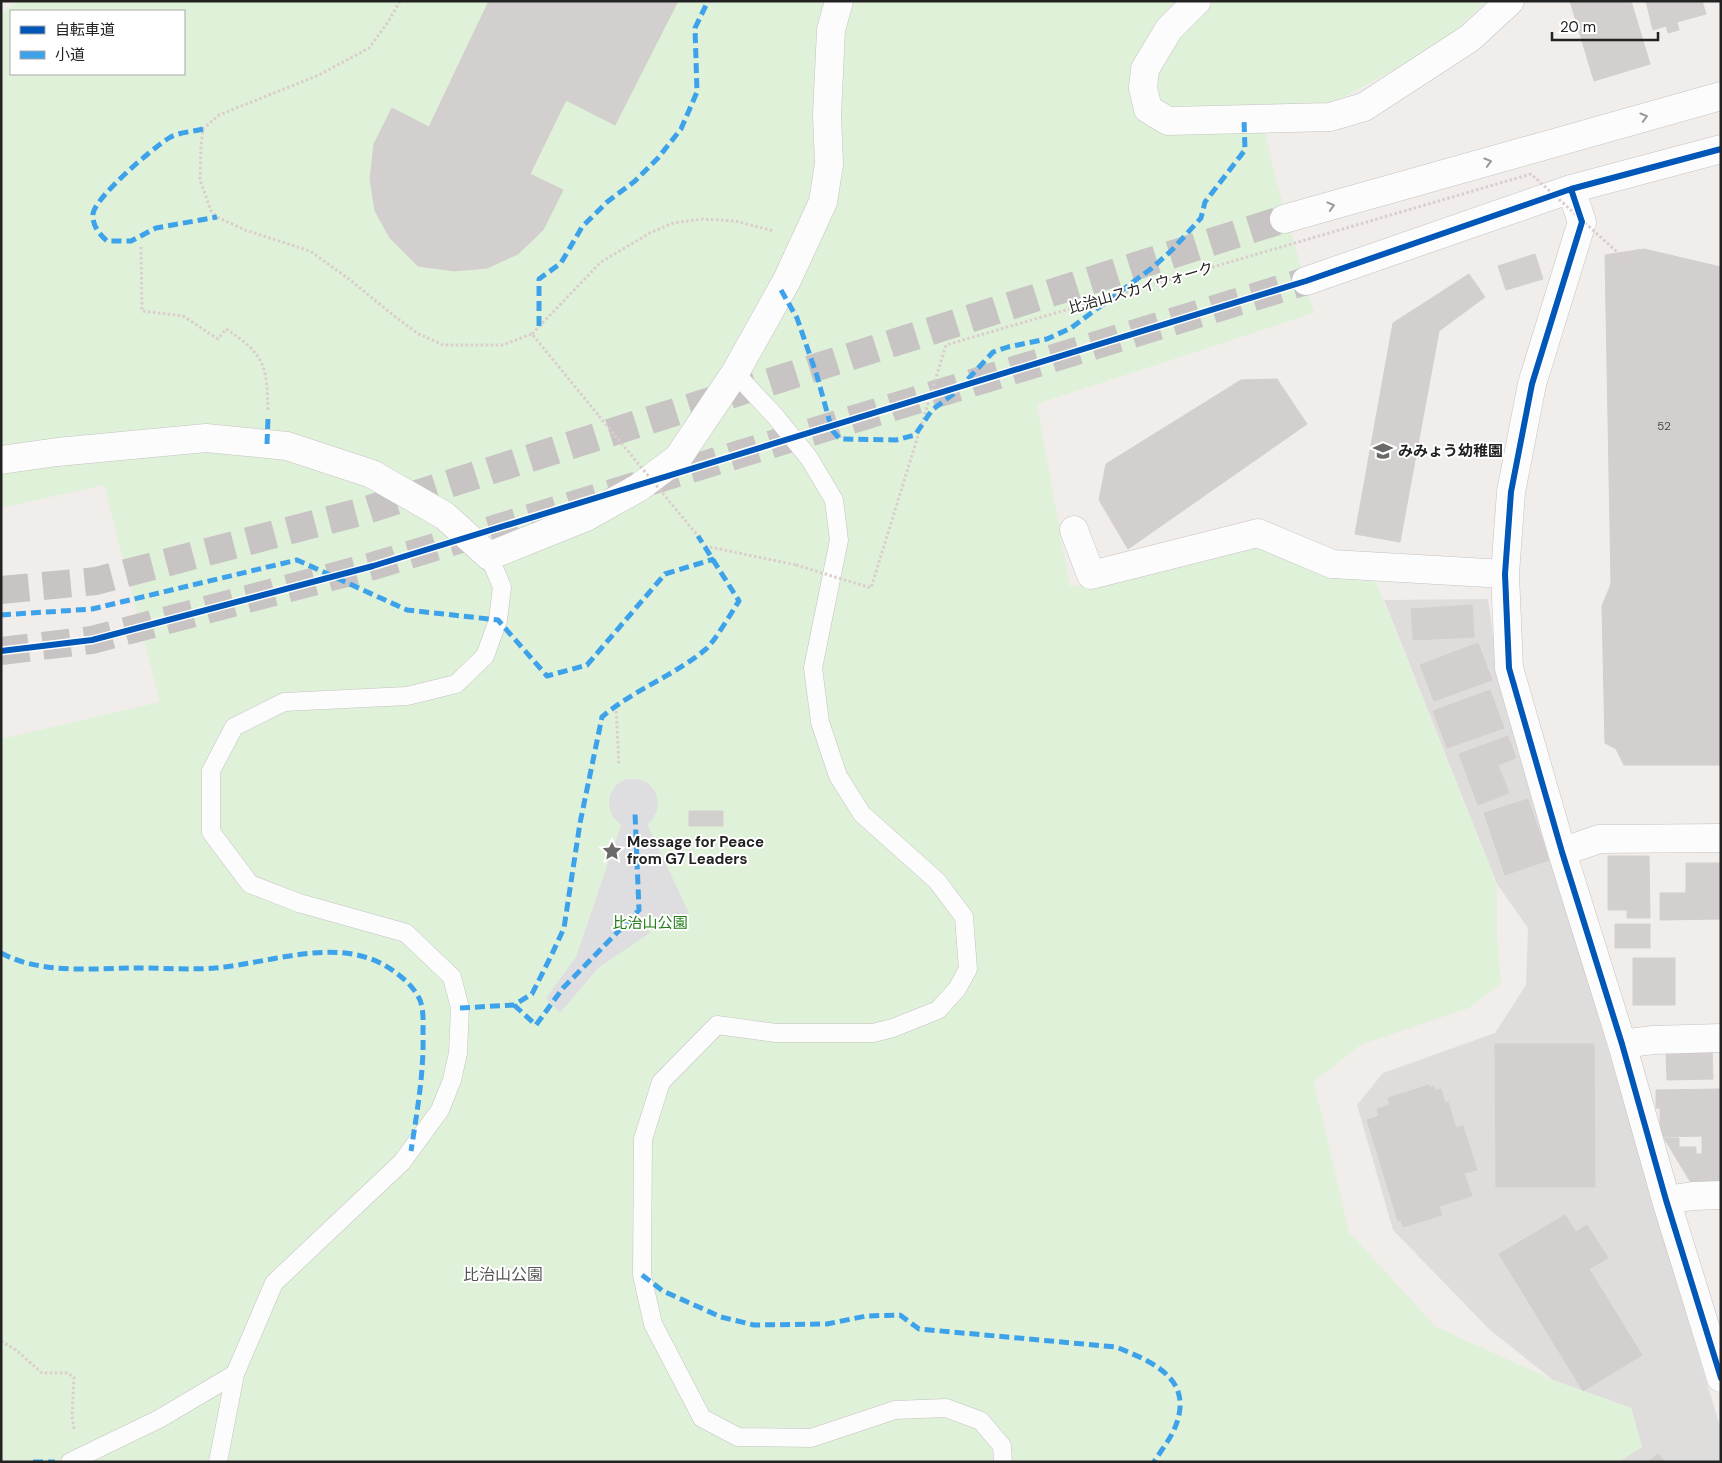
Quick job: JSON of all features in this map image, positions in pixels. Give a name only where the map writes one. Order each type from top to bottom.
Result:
[{"type":"street","points":[[1,460],[57,452],[206,438],[287,446],[372,474],[445,516],[489,556],[586,517],[638,488],[678,458],[735,373],[784,285],[823,202],[829,164],[828,115],[831,30],[839,1]]},
{"type":"street","points":[[1196,1],[1169,29],[1145,69],[1143,88],[1148,109],[1168,121],[1330,117],[1364,107],[1470,38],[1510,1]]},
{"type":"street","points":[[1284,219],[1721,96]]},
{"type":"street","points":[[1306,281],[1571,189],[1721,149]]},
{"type":"street","points":[[1571,189],[1582,222],[1532,384],[1511,492],[1505,574],[1509,668],[1562,852],[1622,1044],[1666,1200],[1721,1378]]},
{"type":"street","points":[[1074,530],[1091,575],[1258,533],[1332,564],[1505,574]]},
{"type":"street","points":[[1562,852],[1599,839],[1721,838]]},
{"type":"street","points":[[1622,1044],[1653,1040],[1721,1038]]},
{"type":"street","points":[[1666,1200],[1693,1196],[1721,1196]]},
{"type":"lane","points":[[735,373],[775,416],[809,458],[834,500],[839,540],[813,668],[820,722],[838,776],[862,814],[937,881],[964,917],[968,969],[957,989],[938,1010],[893,1028],[873,1033],[776,1033],[717,1025],[661,1082],[643,1139],[642,1275],[653,1324],[702,1418],[738,1436],[811,1438],[895,1410],[946,1408],[981,1421],[1002,1446],[1003,1462]]},
{"type":"lane","points":[[218,1462],[235,1374],[274,1283],[402,1162],[440,1110],[452,1080],[458,1053],[460,1008],[452,977],[406,933],[299,903],[250,884],[211,832],[211,771],[234,727],[284,702],[407,696],[456,684],[485,656],[498,620],[502,587],[489,556]]},
{"type":"lane","points":[[74,1460],[159,1419],[235,1374]]},
{"type":"path","points":[[400,1],[388,22],[368,48],[320,75],[220,115],[203,130],[200,180],[211,211],[216,217],[245,230],[310,251],[349,278],[417,333],[443,345],[502,345],[532,334],[601,262],[650,233],[672,223],[702,219],[735,221],[757,226]]},
{"type":"path","points":[[141,247],[142,311],[183,316],[218,339],[226,329],[247,345],[265,367],[268,378],[268,418]]},
{"type":"path","points":[[532,334],[698,536]]},
{"type":"path","points":[[616,706],[619,765]]},
{"type":"path","points":[[1,1340],[16,1350],[42,1373],[68,1373],[74,1377],[72,1416],[74,1460]]},
{"type":"shaded area","points":[[1488,599],[1498,672],[1721,1430],[1721,1462],[1618,1462],[1642,1447],[1631,1408],[1553,1380],[1490,1330],[1393,1230],[1357,1105],[1383,1073],[1495,1033],[1526,985],[1528,928],[1497,884],[1384,600]]},
{"type":"shaded area","points":[[626,779],[638,779],[648,783],[655,791],[658,801],[657,811],[652,820],[647,824],[689,913],[648,929],[650,933],[598,968],[560,1013],[546,998],[576,957],[621,825],[613,817],[609,807],[610,795],[616,785]]},
{"type":"green space","name":"比治山公園","points":[[18,1],[1487,1],[1440,44],[1330,105],[1259,105],[1275,176],[1314,313],[1037,404],[1070,587],[1261,543],[1333,577],[1376,582],[1497,884],[1497,935],[1501,983],[1469,1008],[1360,1045],[1314,1082],[1349,1232],[1436,1327],[1553,1380],[1631,1408],[1642,1447],[1618,1462],[1,1462],[1,739],[160,702],[104,485],[1,508],[1,14]]},
{"type":"building","points":[[489,1],[678,1],[615,125],[466,49]]},
{"type":"building","points":[[1570,1],[1631,1],[1650,64],[1594,81]]},
{"type":"building","points":[[1646,1],[1702,1],[1706,14],[1677,22],[1679,30],[1668,33],[1666,26],[1653,30]]},
{"type":"building","points":[[466,49],[566,100],[530,174],[563,190],[543,230],[518,254],[487,268],[454,271],[418,266],[390,238],[375,211],[370,179],[374,144],[392,108],[429,127]]},
{"type":"building","points":[[1644,249],[1721,267],[1721,765],[1624,765],[1616,749],[1605,743],[1602,606],[1611,584],[1605,255]]},
{"type":"building","points":[[1535,254],[1543,279],[1506,290],[1498,266]]},
{"type":"building","points":[[1469,274],[1485,297],[1439,331],[1393,323]]},
{"type":"building","points":[[1393,323],[1439,331],[1400,542],[1355,534]]},
{"type":"building","points":[[1277,379],[1307,424],[1128,549],[1099,500],[1106,464],[1241,380]]},
{"type":"building","points":[[1472,605],[1474,637],[1413,640],[1411,609]]},
{"type":"building","points":[[1478,643],[1492,680],[1434,701],[1420,665]]},
{"type":"building","points":[[1490,690],[1504,728],[1447,748],[1433,711]]},
{"type":"building","points":[[1508,736],[1516,758],[1498,765],[1509,793],[1478,805],[1459,754]]},
{"type":"building","points":[[1528,799],[1549,860],[1505,875],[1484,813]]},
{"type":"building","points":[[689,811],[723,811],[723,826],[689,826]]},
{"type":"building","points":[[1608,856],[1649,856],[1650,918],[1627,918],[1627,910],[1608,910]]},
{"type":"building","points":[[1686,863],[1721,863],[1721,919],[1660,920],[1660,893],[1686,893]]},
{"type":"building","points":[[1615,924],[1650,924],[1650,948],[1615,948]]},
{"type":"building","points":[[1633,958],[1675,958],[1675,1005],[1633,1005]]},
{"type":"building","points":[[1495,1044],[1594,1044],[1595,1187],[1496,1187]]},
{"type":"building","points":[[1712,1050],[1713,1079],[1667,1080],[1666,1052]]},
{"type":"building","points":[[1429,1085],[1430,1088],[1434,1086],[1435,1091],[1441,1089],[1445,1103],[1448,1102],[1456,1128],[1463,1126],[1477,1170],[1464,1173],[1472,1196],[1439,1206],[1442,1215],[1403,1227],[1401,1220],[1398,1221],[1367,1120],[1379,1116],[1377,1109],[1390,1105],[1388,1098]]},
{"type":"building","points":[[1721,1089],[1721,1182],[1691,1183],[1664,1138],[1679,1138],[1679,1147],[1696,1147],[1696,1154],[1702,1154],[1702,1136],[1660,1137],[1660,1108],[1656,1108],[1656,1090]]},
{"type":"building","points":[[1565,1215],[1576,1232],[1587,1225],[1608,1258],[1589,1269],[1642,1355],[1583,1391],[1499,1254]]},
{"type":"building","points":[[1658,1454],[1665,1462],[1648,1462]]},
{"type":"tunnel","points":[[1,590],[96,581],[360,512],[1284,219]]},
{"type":"tunnel","points":[[1,651],[92,640],[373,566],[1306,281]]},
{"type":"marked path","points":[[539,326],[539,279],[561,263],[582,227],[607,202],[635,181],[658,158],[681,129],[697,92],[695,28],[708,1]]},
{"type":"marked path","points":[[781,290],[797,318],[817,376],[832,430],[840,439],[896,440],[915,435],[932,410],[956,392],[993,352],[1047,339],[1071,328],[1152,268],[1172,250],[1201,218],[1205,202],[1245,150],[1244,119]]},
{"type":"marked path","points":[[203,129],[181,133],[161,143],[103,196],[96,206],[93,218],[97,229],[107,241],[131,241],[156,228],[217,217]]},
{"type":"marked path","points":[[267,444],[268,418]]},
{"type":"marked path","points":[[460,1008],[514,1005],[532,994],[564,928],[580,823],[602,717],[614,707],[694,659],[706,649],[739,601],[698,536]]},
{"type":"marked path","points":[[1,615],[92,609],[297,560],[407,610],[498,620],[547,676],[587,665],[665,574],[714,559]]},
{"type":"marked path","points":[[514,1005],[536,1025],[563,988],[639,910],[635,813]]},
{"type":"marked path","points":[[1,953],[34,965],[68,969],[215,968],[331,952],[353,954],[375,960],[395,972],[413,988],[422,1008],[423,1049],[420,1092],[411,1151]]},
{"type":"marked path","points":[[642,1275],[663,1291],[721,1317],[754,1325],[827,1324],[866,1316],[900,1315],[919,1329],[1116,1347],[1158,1367],[1176,1387],[1180,1399],[1179,1414],[1173,1432],[1154,1462]]},
{"type":"marked path","points":[[33,1462],[55,1462]]},
{"type":"cycle path","points":[[1,651],[92,640],[373,566],[1306,281],[1571,189],[1721,149]]},
{"type":"cycle path","points":[[1571,189],[1582,222],[1532,384],[1511,492],[1505,574],[1509,668],[1562,852],[1622,1044],[1666,1200],[1721,1378]]},
{"type":"place","name":"みみょう幼稚園","points":[[1383,451]]},
{"type":"place","name":"Message for Peace from G7 Leaders","points":[[612,851]]},
{"type":"district","name":"比治山公園","points":[[503,1274]]}]
